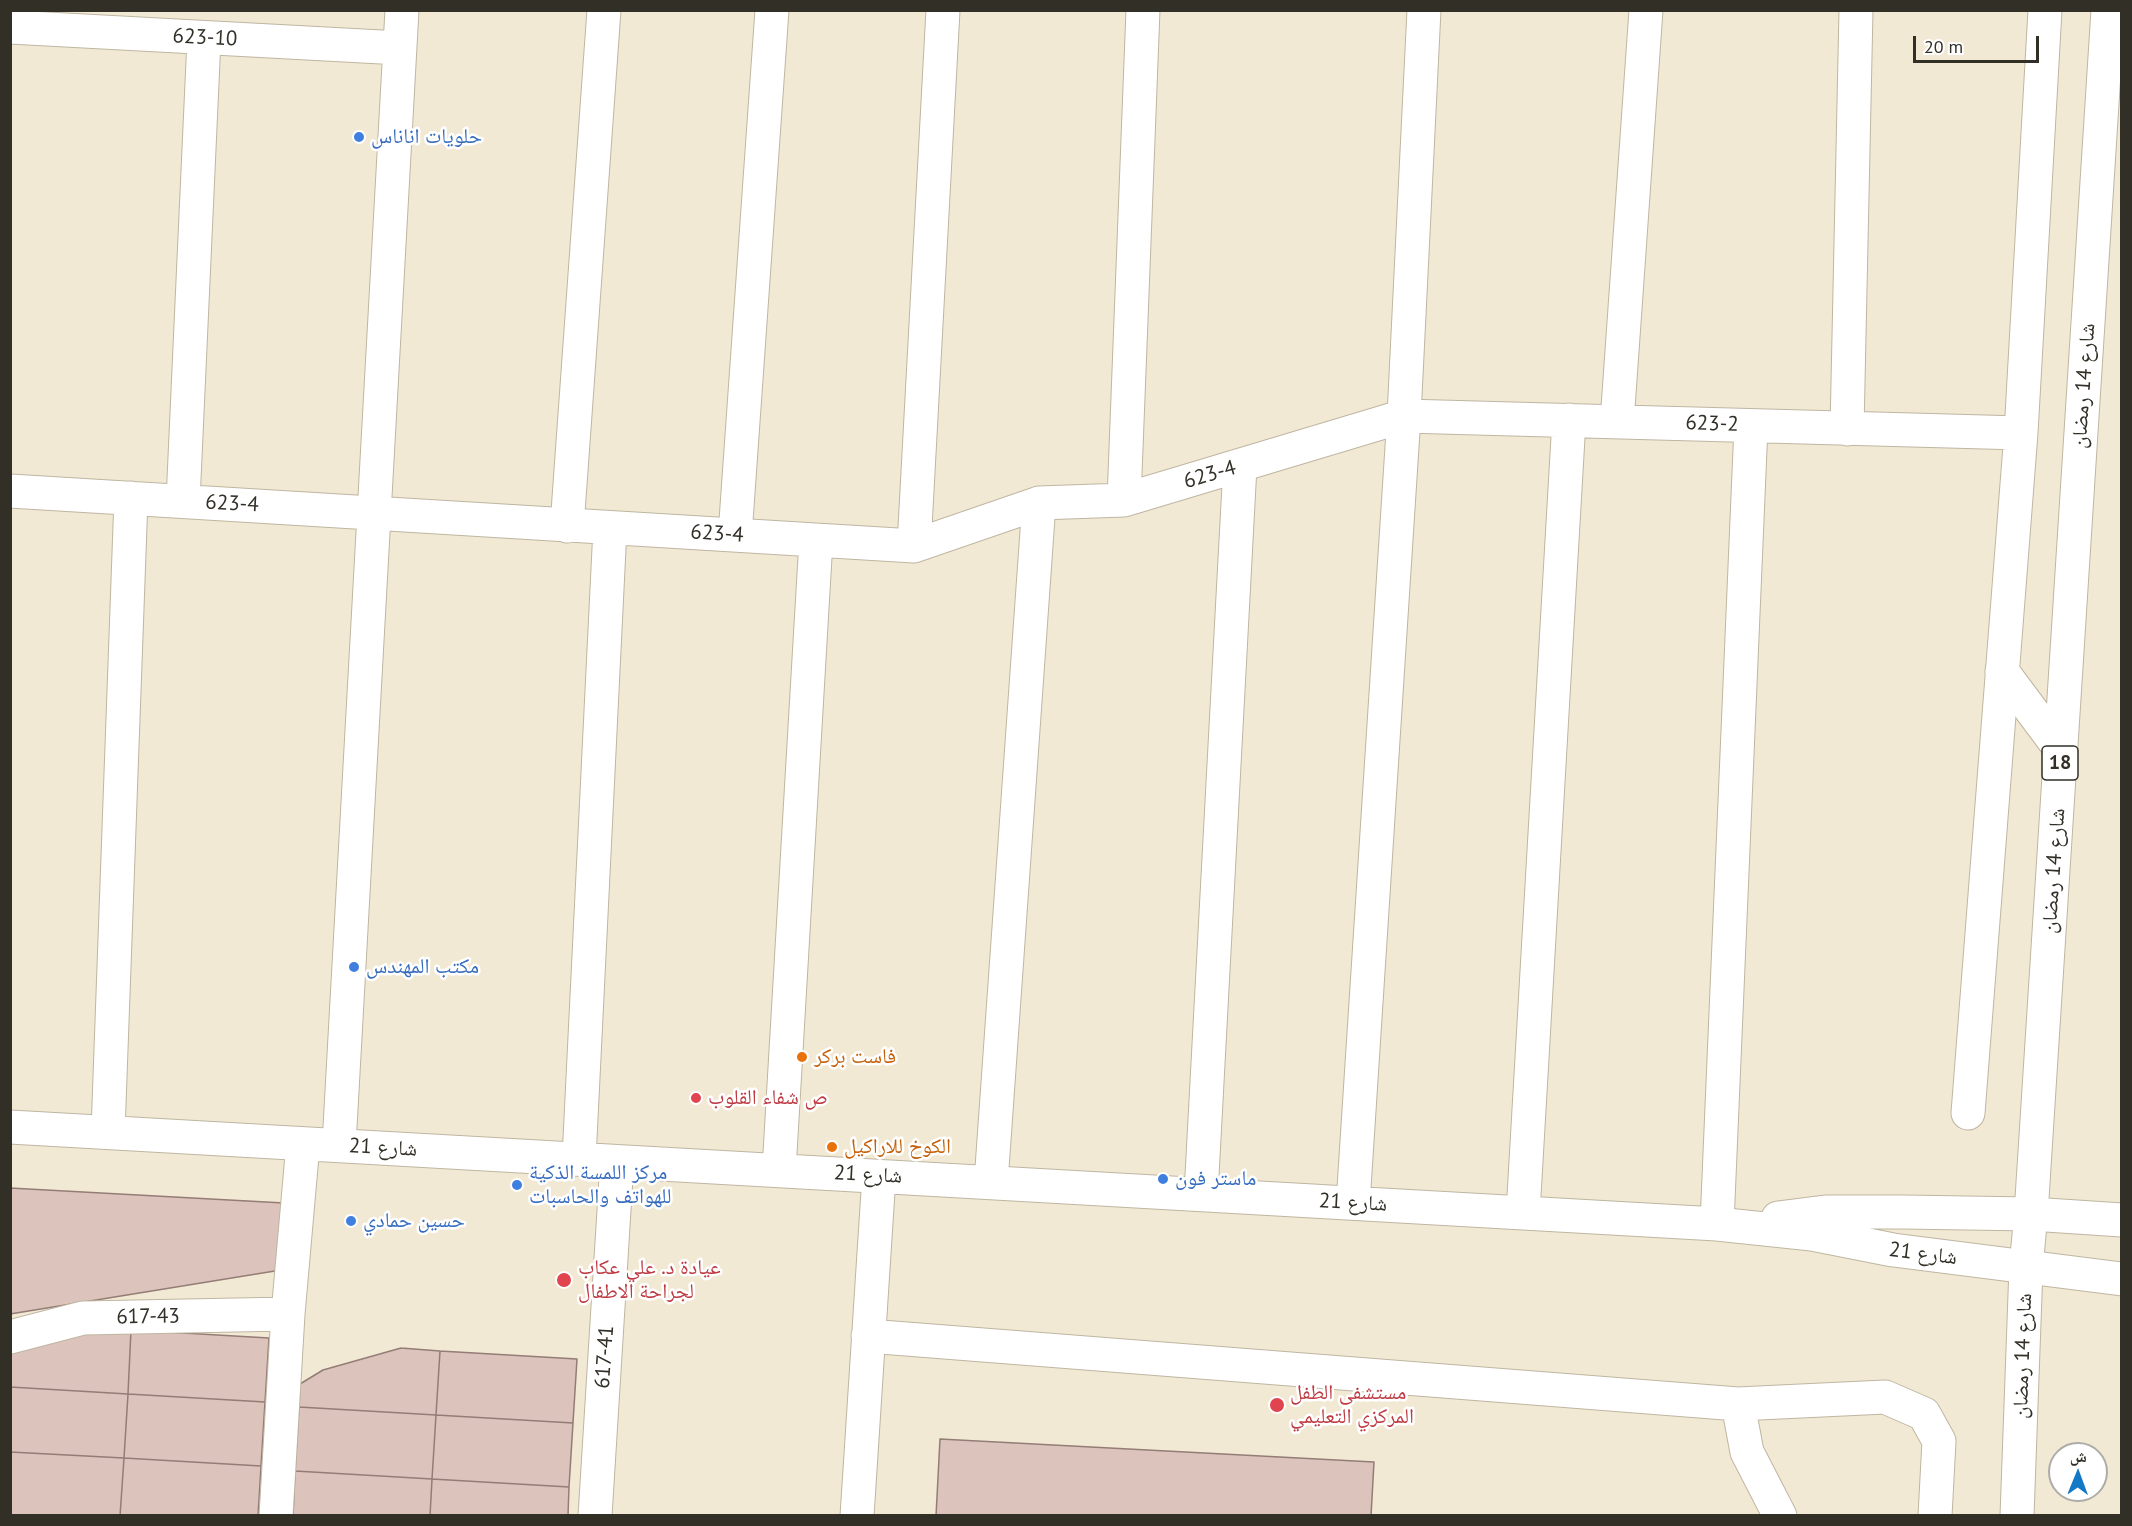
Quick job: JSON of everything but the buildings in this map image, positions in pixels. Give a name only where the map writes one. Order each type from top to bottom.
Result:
[{"type":"street","points":[[339,1145],[402,10]]},
{"type":"street","points":[[567,526],[604,10]]},
{"type":"street","points":[[735,536],[772,10]]},
{"type":"street","points":[[914,546],[944,10]]},
{"type":"street","points":[[1124,500],[1143,10]]},
{"type":"street","points":[[1353,1203],[1404,416],[1424,10]]},
{"type":"street","points":[[1617,422],[1646,10]]},
{"type":"street","points":[[1847,429],[1856,10]]},
{"type":"street","points":[[1968,1113],[2020,433],[2045,10]]},
{"type":"street","name":"شارع 14 رمضان","points":[[2017,1515],[2026,1267],[2108,10]]},
{"type":"street","name":"623-10","points":[[10,27],[399,48]]},
{"type":"street","points":[[183,501],[204,39]]},
{"type":"street","name":"623-4","points":[[10,491],[914,546],[1039,503],[1124,500],[1404,416]]},
{"type":"street","name":"623-2","points":[[1404,416],[2020,433]]},
{"type":"street","points":[[1523,1213],[1569,420]]},
{"type":"street","points":[[1722,1224],[1751,426]]},
{"type":"street","points":[[1201,1194],[1240,466]]},
{"type":"street","points":[[108,1132],[130,498]]},
{"type":"street","points":[[991,1182],[1039,503]]},
{"type":"street","points":[[579,1159],[610,528]]},
{"type":"street","points":[[779,1170],[816,540]]},
{"type":"street","points":[[2002,671],[2061,750]]},
{"type":"street","name":"شارع 21","points":[[10,1126],[1722,1224],[1812,1234],[1893,1250],[2121,1279]]},
{"type":"street","points":[[276,1515],[288,1314],[303,1144]]},
{"type":"street","name":"617-41","points":[[595,1515],[617,1162]]},
{"type":"street","points":[[857,1515],[879,1176]]},
{"type":"street","name":"شارع 21","points":[[1722,1224],[1825,1212],[2031,1214],[2121,1220]]},
{"type":"street","name":"617-43","points":[[10,1337],[83,1318],[288,1314]]},
{"type":"street","points":[[868,1336],[1738,1404],[1885,1397],[1924,1414],[1939,1441],[1935,1515]]},
{"type":"street","points":[[1738,1404],[1748,1452],[1780,1515]]},
{"type":"place","name":"حلويات اناناس","points":[[359,137]]},
{"type":"place","name":"مكتب المهندس","points":[[354,967]]},
{"type":"place","name":"فاست بركر","points":[[802,1057]]},
{"type":"place","name":"ص شفاء القلوب","points":[[696,1098]]},
{"type":"place","name":"الكوخ للاراكيل","points":[[832,1147]]},
{"type":"place","name":"ماستر فون","points":[[1163,1179]]},
{"type":"place","name":"مركز اللمسة الذكية للهواتف والحاسبات","points":[[517,1185]]},
{"type":"place","name":"حسين حمادي","points":[[351,1221]]},
{"type":"place","name":"عيادة د. علي عكاب لجراحة الاطفال","points":[[564,1280]]},
{"type":"place","name":"مستشفى الطفل المركزي التعليمي","points":[[1277,1405]]}]
